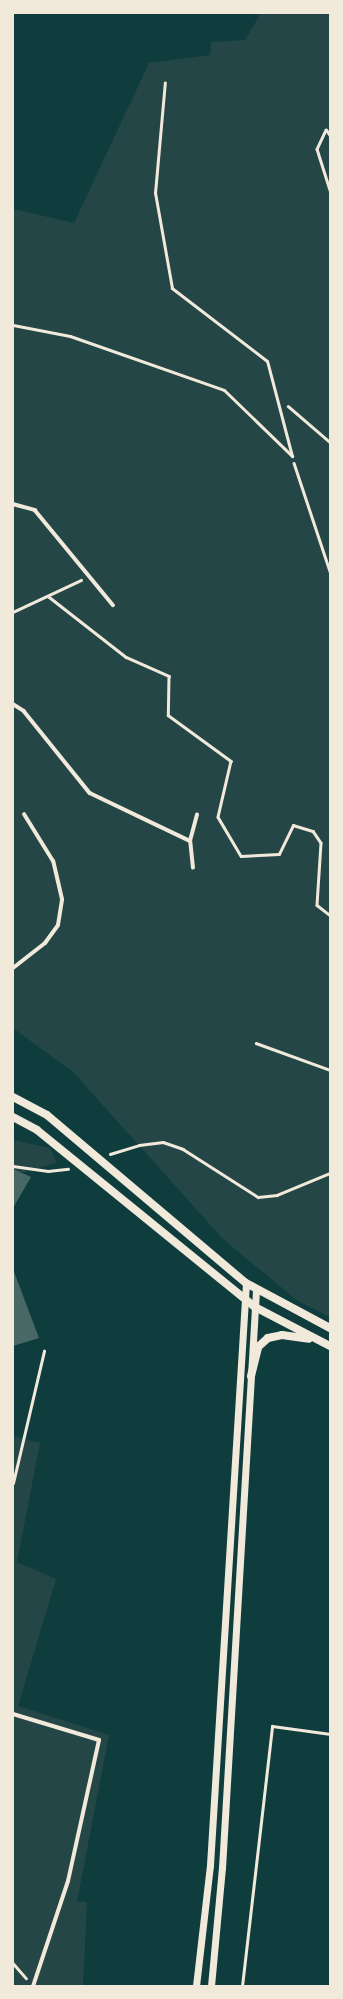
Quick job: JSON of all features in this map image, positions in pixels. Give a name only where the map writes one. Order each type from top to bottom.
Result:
[{"type":"main road","points":[[13,1097],[47,1115],[246,1283],[256,1290],[330,1328]]},
{"type":"main road","points":[[13,1117],[37,1130],[255,1307],[328,1346]]},
{"type":"main road","points":[[251,1376],[258,1347],[268,1338],[298,1336],[328,1346]]},
{"type":"street","points":[[13,504],[35,510],[113,605]]},
{"type":"street","points":[[13,704],[24,711],[90,793],[190,841]]},
{"type":"street","points":[[13,968],[45,943],[58,925],[62,899],[53,861],[24,814]]},
{"type":"street","points":[[193,868],[190,841],[197,815]]},
{"type":"street","points":[[196,1986],[210,1865],[246,1283]]},
{"type":"street","points":[[211,1986],[222,1868],[256,1290]]},
{"type":"street","points":[[13,1714],[99,1740],[68,1881],[33,1986]]},
{"type":"lane","points":[[165,82],[155,193],[172,288],[267,360],[292,456]]},
{"type":"lane","points":[[13,324],[70,336],[224,390],[292,456]]},
{"type":"lane","points":[[13,1483],[44,1351]]},
{"type":"lane","points":[[242,1986],[272,1726],[330,1734]]},
{"type":"path","points":[[330,136],[326,130],[317,149],[330,190]]},
{"type":"path","points":[[276,395],[330,442]]},
{"type":"path","points":[[292,456],[330,571]]},
{"type":"path","points":[[13,612],[89,576]]},
{"type":"path","points":[[48,596],[126,658],[169,676],[168,715],[231,760],[218,817],[241,856],[279,854],[293,824],[313,831],[321,843],[317,905],[330,915]]},
{"type":"path","points":[[256,1043],[330,1070]]},
{"type":"path","points":[[210,1166],[258,1197],[277,1195],[330,1173]]},
{"type":"path","points":[[13,1963],[33,1986]]},
{"type":"shaded area","points":[[261,13],[330,13],[330,1317],[298,1301],[224,1240],[73,1072],[13,1028],[13,209],[74,223],[149,63],[210,55],[211,42],[245,40]]},
{"type":"shaded area","points":[[13,1140],[50,1148],[57,1163],[13,1175]]},
{"type":"shaded area","points":[[13,1436],[40,1443],[17,1562],[56,1579],[18,1706],[109,1735],[77,1902],[87,1902],[83,1986],[13,1986]]},
{"type":"building","points":[[13,1169],[31,1177],[13,1208]]},
{"type":"building","points":[[13,1269],[39,1338],[13,1346]]}]
